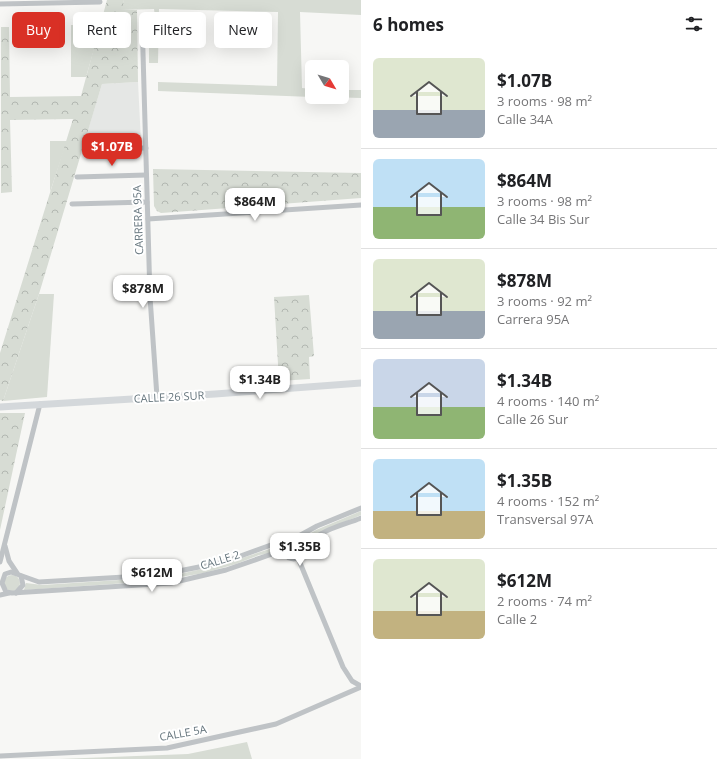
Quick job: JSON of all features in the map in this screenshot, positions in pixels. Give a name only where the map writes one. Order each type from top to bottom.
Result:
[{"type":"street","points":[[0,4],[100,2]]},
{"type":"street","name":"CARRERA 95A","points":[[143,48],[147,202],[157,397]]},
{"type":"street","points":[[87,149],[146,148]]},
{"type":"street","points":[[77,177],[146,175]]},
{"type":"street","points":[[72,204],[147,202]]},
{"type":"street","points":[[148,220],[361,205]]},
{"type":"street","name":"CALLE 26 SUR","points":[[0,407],[361,383]]},
{"type":"street","points":[[0,562],[40,404]]},
{"type":"street","points":[[361,508],[317,526],[297,537],[287,540],[283,546],[286,556],[292,559],[298,558],[311,542],[320,534],[361,518]]},
{"type":"street","points":[[297,537],[303,540],[305,550]]},
{"type":"street","name":"CALLE 2","points":[[19,574],[39,582],[159,575],[224,562],[287,540]]},
{"type":"street","points":[[0,596],[15,593],[20,590],[23,585],[23,579],[9,561],[4,543]]},
{"type":"street","name":"CALLE 2","points":[[15,593],[171,583],[226,570],[272,554],[286,556]]},
{"type":"street","name":"CALLE 5A","points":[[298,558],[343,667],[348,677],[355,684],[361,686]]},
{"type":"street","points":[[9,593],[2,586],[0,579],[5,574],[11,572],[19,574]]},
{"type":"street","points":[[2,586],[2,580],[5,574]]},
{"type":"street","name":"CALLE 5A","points":[[0,756],[167,748],[276,724],[361,686]]},
{"type":"shaded area","points":[[138,82],[141,142],[84,143],[102,84]]},
{"type":"green space","points":[[107,0],[124,0],[122,10],[137,10],[138,82],[102,84],[39,294],[3,401],[0,400],[0,353],[73,119],[10,120],[12,192],[1,193],[1,27],[9,27],[10,97],[81,96],[94,48],[131,48],[131,12],[104,12]]},
{"type":"green space","points":[[124,0],[361,0],[361,15],[300,12],[302,88],[305,88],[305,97],[158,91],[158,82],[277,86],[278,12],[159,9],[159,12],[154,12],[154,9],[121,10]]},
{"type":"green space","points":[[71,25],[73,25],[73,48],[94,48],[86,77],[71,77]]},
{"type":"green space","points":[[149,48],[158,48],[158,63],[149,63]]},
{"type":"green space","points":[[349,90],[361,90],[361,98],[349,98]]},
{"type":"green space","points":[[50,141],[67,141],[50,192]]},
{"type":"green space","points":[[153,169],[361,173],[361,198],[161,213],[157,211],[154,206]]},
{"type":"green space","points":[[39,294],[54,294],[47,397],[3,401]]},
{"type":"green space","points":[[309,295],[314,356],[309,357],[310,379],[279,381],[274,297]]},
{"type":"green space","points":[[0,413],[25,413],[0,530]]},
{"type":"green space","points":[[361,511],[361,515],[326,530],[307,542],[304,537],[316,530]]},
{"type":"green space","points":[[291,541],[297,541],[301,545],[301,551],[297,555],[291,555],[287,551],[287,545]]},
{"type":"green space","points":[[279,546],[281,552],[259,555],[236,564],[204,573],[157,581],[24,590],[26,583],[42,585],[166,577],[220,565]]},
{"type":"green space","points":[[12,575],[18,577],[20,583],[18,589],[12,591],[6,589],[4,583],[6,577]]},
{"type":"green space","points":[[247,742],[252,759],[59,759],[188,754]]}]
